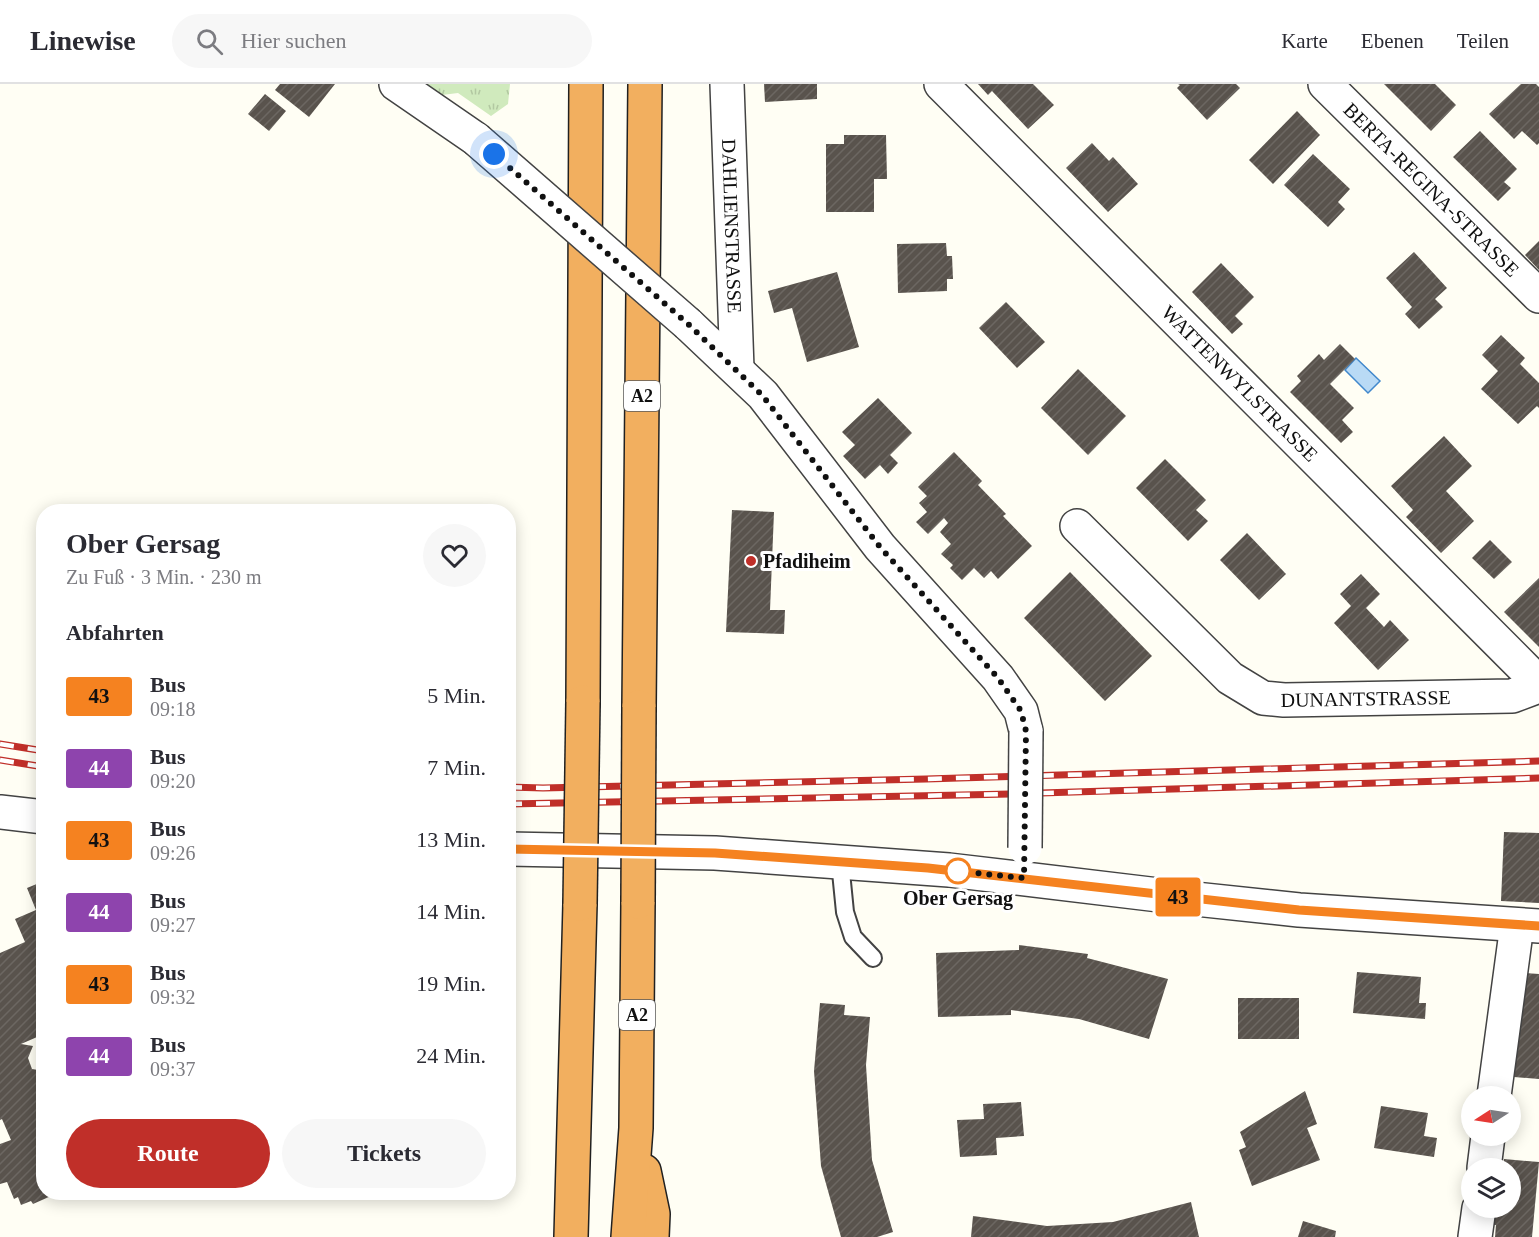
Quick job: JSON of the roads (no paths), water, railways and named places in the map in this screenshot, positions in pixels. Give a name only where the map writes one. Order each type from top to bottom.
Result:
[{"type":"highway","points":[[572,1237],[583,702],[586,84]]},
{"type":"highway","name":"A2","points":[[628,1237],[636,1128],[645,84]]},
{"type":"highway","points":[[636,1128],[652,1214],[652,1237]]},
{"type":"street","points":[[396,84],[476,139],[737,369],[762,395],[880,547],[998,678],[1021,711],[1026,731],[1025,863]]},
{"type":"street","name":"DAHLIENSTRASSE","points":[[727,84],[737,369]]},
{"type":"street","name":"WATTENWYLSTRASSE","points":[[941,84],[1539,684]]},
{"type":"street","name":"BERTA-REGINA-STRASSE","points":[[1325,84],[1539,296]]},
{"type":"street","name":"DUNANTSTRASSE","points":[[1077,526],[1230,678],[1263,698],[1284,700],[1512,696],[1539,684]]},
{"type":"street","points":[[0,812],[36,816]]},
{"type":"street","points":[[516,849],[715,853],[950,870],[1025,863],[1167,897],[1299,910],[1528,926],[1496,1086]]},
{"type":"street","points":[[1475,1237],[1478,1218]]},
{"type":"lane","points":[[840,862],[845,912],[853,937],[873,958]]},
{"type":"water","points":[[1356,358],[1380,381],[1368,393],[1345,370]]},
{"type":"railway","points":[[0,744],[36,750]]},
{"type":"railway","points":[[0,760],[36,766]]},
{"type":"railway","points":[[516,787],[926,779],[1539,761]]},
{"type":"railway","points":[[516,804],[1011,794],[1539,778]]},
{"type":"place","name":"Pfadiheim","points":[[751,561]]},
{"type":"place","name":"Ober Gersag","points":[[958,871]]}]
